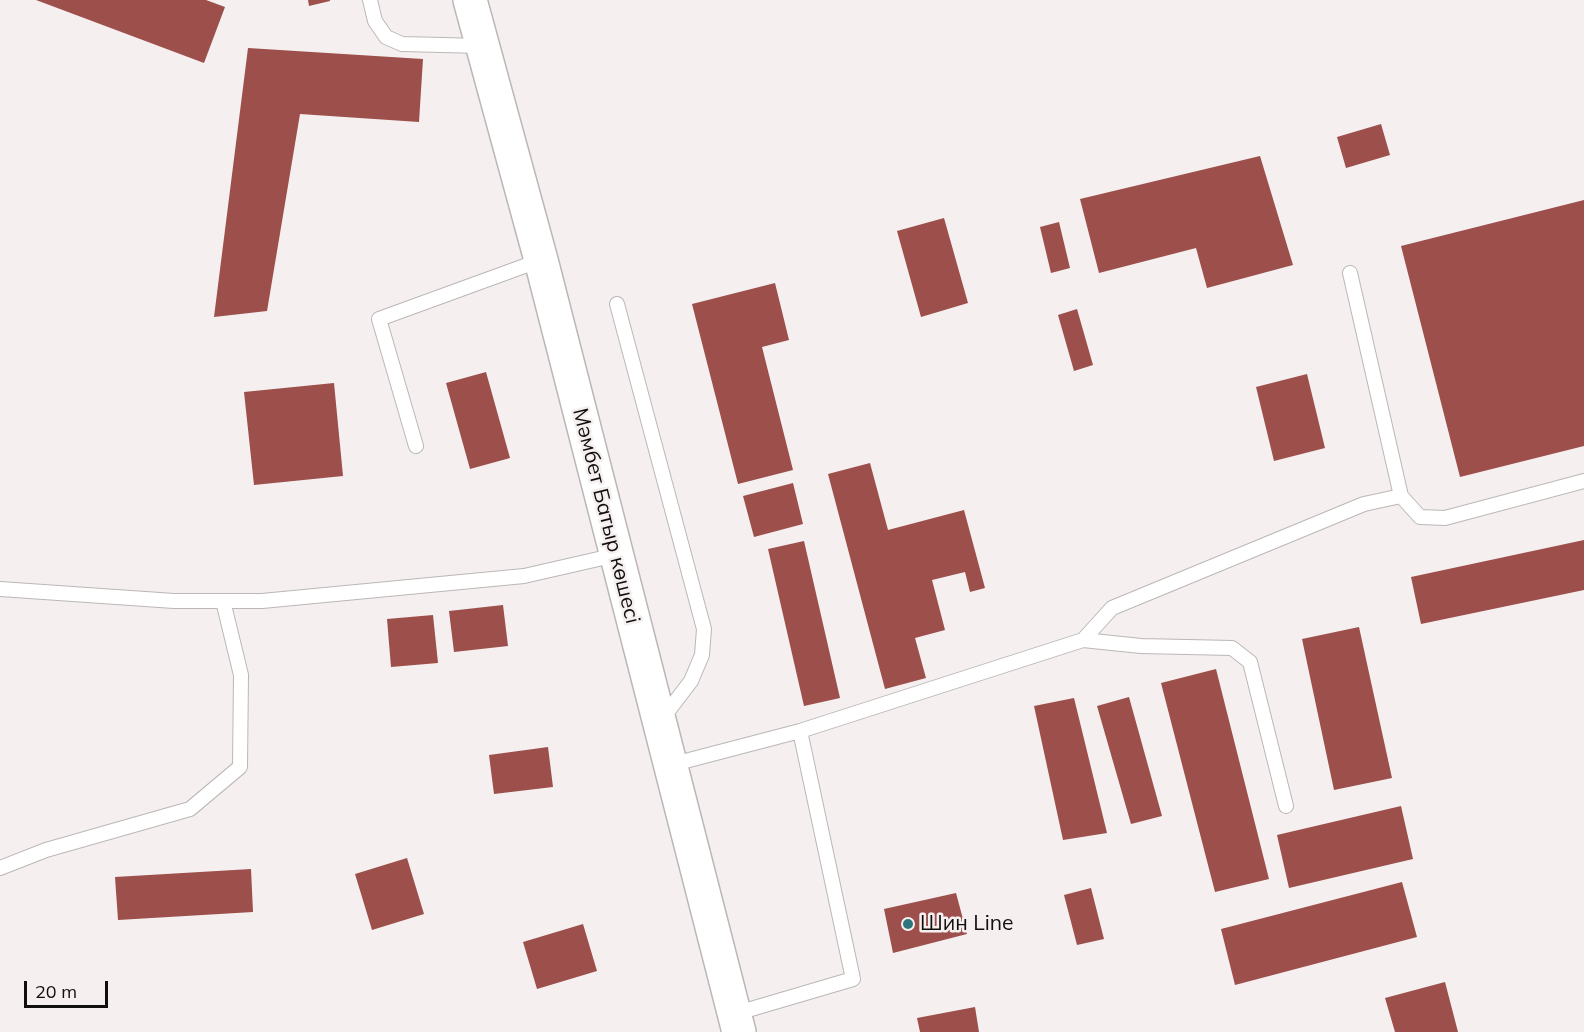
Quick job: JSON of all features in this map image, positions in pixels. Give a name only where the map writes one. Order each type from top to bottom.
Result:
[{"type":"main road","name":"Мәмбет Батыр көшесі","points":[[470,0],[541,260],[736,1023]]},
{"type":"lane","points":[[370,0],[375,21],[386,37],[402,45],[482,46]]},
{"type":"lane","points":[[416,446],[380,319],[541,260]]},
{"type":"lane","points":[[1350,273],[1401,496],[1420,517],[1445,518],[1584,481]]},
{"type":"lane","points":[[617,304],[704,629],[702,655],[691,681],[659,723]]},
{"type":"lane","points":[[1083,640],[1112,608],[1364,504],[1401,496]]},
{"type":"lane","points":[[0,590],[174,601],[262,601],[524,576],[616,555]]},
{"type":"lane","points":[[0,868],[46,850],[190,809],[240,767],[241,675],[223,601]]},
{"type":"lane","points":[[670,765],[800,731],[1083,640],[1141,646],[1232,648],[1251,662],[1286,806]]},
{"type":"lane","points":[[736,1023],[853,979],[800,731]]},
{"type":"building","points":[[36,0],[206,0],[225,7],[204,63]]},
{"type":"building","points":[[308,0],[330,0],[330,1],[309,6]]},
{"type":"building","points":[[248,48],[423,59],[419,122],[300,114],[267,311],[214,317]]},
{"type":"building","points":[[1381,124],[1390,155],[1346,168],[1337,137]]},
{"type":"building","points":[[1260,156],[1293,265],[1207,288],[1196,248],[1099,273],[1080,199]]},
{"type":"building","points":[[1584,200],[1584,446],[1460,477],[1401,246]]},
{"type":"building","points":[[944,218],[968,303],[921,317],[897,231]]},
{"type":"building","points":[[1059,222],[1070,268],[1051,273],[1040,227]]},
{"type":"building","points":[[775,283],[789,340],[762,347],[793,470],[738,484],[692,304]]},
{"type":"building","points":[[1077,309],[1093,365],[1074,371],[1058,315]]},
{"type":"building","points":[[486,372],[510,458],[470,469],[446,383]]},
{"type":"building","points":[[1307,374],[1325,448],[1274,461],[1256,387]]},
{"type":"building","points":[[334,383],[343,476],[254,485],[244,392]]},
{"type":"building","points":[[870,463],[888,530],[964,510],[985,588],[970,592],[965,572],[932,580],[945,630],[915,638],[926,678],[885,689],[828,474]]},
{"type":"building","points":[[793,483],[803,524],[754,537],[743,496]]},
{"type":"building","points":[[1584,540],[1584,590],[1421,624],[1411,577]]},
{"type":"building","points":[[804,541],[840,698],[804,706],[768,549]]},
{"type":"building","points":[[503,605],[508,646],[454,652],[449,611]]},
{"type":"building","points":[[433,615],[438,663],[391,667],[387,619]]},
{"type":"building","points":[[1359,627],[1392,778],[1334,790],[1302,639]]},
{"type":"building","points":[[1216,669],[1269,879],[1215,892],[1161,683]]},
{"type":"building","points":[[1129,697],[1162,816],[1131,824],[1097,706]]},
{"type":"building","points":[[1074,698],[1107,833],[1063,840],[1034,706]]},
{"type":"building","points":[[548,747],[553,787],[494,794],[489,755]]},
{"type":"building","points":[[1401,806],[1413,859],[1289,888],[1277,835]]},
{"type":"building","points":[[407,858],[424,914],[372,930],[355,874]]},
{"type":"building","points":[[251,869],[253,912],[118,920],[115,877]]},
{"type":"building","points":[[1402,882],[1417,937],[1235,985],[1221,929]]},
{"type":"building","points":[[1091,888],[1104,939],[1077,945],[1064,895]]},
{"type":"building","points":[[956,893],[967,934],[893,953],[884,909]]},
{"type":"building","points":[[583,924],[597,971],[537,989],[523,942]]},
{"type":"building","points":[[1445,982],[1458,1032],[1395,1032],[1385,998]]},
{"type":"building","points":[[975,1007],[979,1032],[920,1032],[917,1018]]},
{"type":"place","name":"Шин Line","points":[[908,924]]}]
